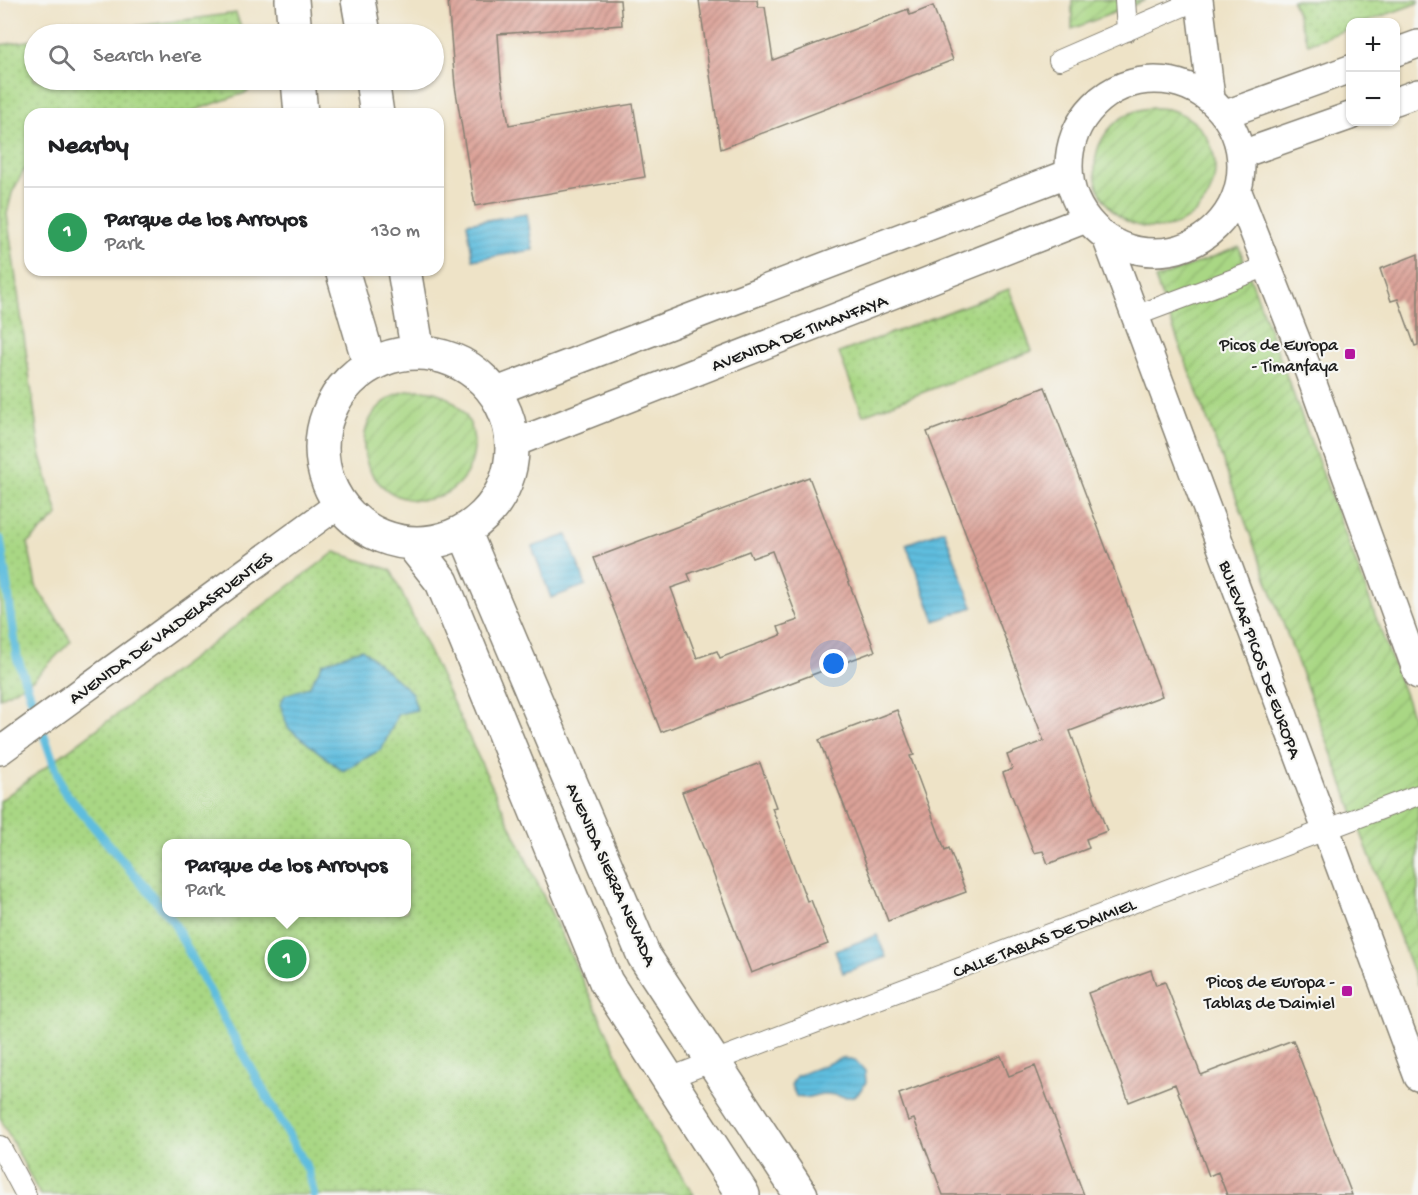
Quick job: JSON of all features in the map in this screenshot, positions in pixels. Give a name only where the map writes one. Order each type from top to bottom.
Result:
[{"type":"main road","points":[[292,0],[294,24]]},
{"type":"main road","points":[[358,0],[362,24]]},
{"type":"main road","points":[[299,90],[300,108]]},
{"type":"main road","points":[[373,90],[376,108]]},
{"type":"main road","points":[[344,276],[370,365]]},
{"type":"main road","points":[[405,276],[418,353]]},
{"type":"main road","points":[[418,353],[447,357],[473,371],[494,392],[507,417],[512,444],[510,470],[500,494],[484,515],[464,531],[439,542],[412,544],[384,538],[359,525],[339,504],[327,480],[323,462],[324,426],[334,401],[351,380],[370,365],[393,356],[418,353]]},
{"type":"main road","name":"AVENIDA SIERRA NEVADA","points":[[464,531],[644,956],[801,1195]]},
{"type":"main road","points":[[412,544],[442,582],[606,982],[743,1195]]},
{"type":"street","points":[[1125,0],[1127,31]]},
{"type":"street","points":[[1059,60],[1198,0],[1219,106],[1237,134],[1242,154],[1238,192],[1268,266],[1418,675]]},
{"type":"street","points":[[1400,50],[1418,44]]},
{"type":"street","points":[[1238,192],[1202,240],[1153,254],[1107,240],[1086,219],[1073,198],[1067,174],[1074,132],[1113,88],[1162,78],[1219,106],[1346,70]]},
{"type":"street","points":[[1400,99],[1418,93]]},
{"type":"street","points":[[1242,154],[1346,117]]},
{"type":"street","points":[[494,392],[1067,174]]},
{"type":"street","name":"AVENIDA DE TIMANFAYA","points":[[512,444],[1086,219]]},
{"type":"street","name":"BULEVAR PICOS DE EUROPA","points":[[1107,240],[1324,830],[1418,1077]]},
{"type":"street","points":[[1135,316],[1268,266]]},
{"type":"street","name":"AVENIDA DE VALDELASFUENTES","points":[[0,751],[339,504]]},
{"type":"street","name":"CALLE TABLAS DE DAIMIEL","points":[[669,1078],[1418,795]]},
{"type":"street","points":[[0,1146],[26,1195]]},
{"type":"green space","points":[[1072,0],[1146,0],[1072,29]]},
{"type":"green space","points":[[1292,0],[1418,0],[1418,3],[1377,18],[1346,18],[1346,30],[1308,44]]},
{"type":"green space","points":[[236,13],[240,24],[153,24]]},
{"type":"green space","points":[[24,41],[24,90],[248,90],[248,92],[201,108],[24,108],[24,170],[12,193],[7,214],[40,452],[58,515],[28,543],[36,586],[71,641],[34,679],[0,698],[0,45]]},
{"type":"green space","points":[[1155,108],[1178,112],[1198,125],[1211,145],[1215,168],[1211,191],[1198,211],[1178,224],[1155,228],[1132,224],[1112,211],[1099,191],[1095,168],[1099,145],[1112,125],[1132,112]]},
{"type":"green space","points":[[1239,247],[1418,731],[1418,986],[1155,279]]},
{"type":"green space","points":[[1009,289],[1032,351],[863,415],[839,353]]},
{"type":"green space","points":[[419,390],[440,394],[458,406],[470,424],[474,445],[470,466],[458,484],[440,496],[419,500],[398,496],[380,484],[368,466],[364,445],[368,424],[380,406],[398,394]]},
{"type":"green space","points":[[335,552],[391,570],[655,1135],[694,1195],[40,1195],[0,1118],[0,801]]},
{"type":"water","points":[[527,214],[533,250],[473,260],[467,223]]},
{"type":"water","points":[[944,530],[973,607],[935,621],[906,544]]},
{"type":"water","points":[[567,535],[586,585],[551,598],[532,547]]},
{"type":"water","points":[[362,649],[412,693],[417,710],[398,714],[382,749],[343,771],[288,728],[280,704],[285,695],[309,687],[323,663]]},
{"type":"water","points":[[877,935],[886,957],[843,973],[835,951]]},
{"type":"water","points":[[842,1058],[855,1060],[865,1071],[866,1082],[858,1094],[849,1097],[829,1094],[807,1098],[796,1096],[791,1085],[796,1076]]},
{"type":"building","points":[[448,0],[620,0],[622,25],[498,34],[501,78],[509,125],[633,104],[645,177],[475,206],[455,86]]},
{"type":"building","points":[[699,0],[757,0],[758,7],[765,7],[773,60],[908,9],[910,15],[933,6],[953,60],[721,149]]},
{"type":"building","points":[[1418,254],[1418,345],[1415,346],[1398,299],[1391,301],[1380,269]]},
{"type":"building","points":[[1045,387],[1162,696],[1070,731],[1107,831],[1086,839],[1089,848],[1048,864],[1043,851],[1034,853],[1003,773],[1012,769],[1007,755],[1044,741],[927,432]]},
{"type":"building","points":[[809,477],[875,651],[661,732],[594,558]],"holes":[[[749,551],[752,558],[772,551],[798,620],[778,627],[781,635],[720,658],[717,651],[697,658],[671,588],[691,581],[688,574]]]},
{"type":"building","points":[[897,710],[914,755],[910,756],[945,850],[949,848],[966,892],[888,921],[819,740]]},
{"type":"building","points":[[760,763],[776,807],[772,808],[807,901],[811,900],[828,944],[751,973],[682,792]]},
{"type":"building","points":[[1151,970],[1156,985],[1165,982],[1201,1075],[1293,1040],[1352,1195],[1227,1195],[1218,1172],[1209,1176],[1175,1084],[1129,1102],[1088,993]]},
{"type":"building","points":[[1001,1056],[1009,1076],[1035,1066],[1084,1195],[943,1195],[914,1119],[908,1121],[899,1094]]},
{"type":"waterway","points":[[0,539],[17,657],[63,790],[162,908]]},
{"type":"waterway","points":[[170,917],[308,1170],[314,1195]]},
{"type":"place","name":"Picos de Europa - Timanfaya","points":[[1350,354]]},
{"type":"place","name":"Parque de los Arroyos","points":[[287,959]]},
{"type":"place","name":"Picos de Europa - Tablas de Daimiel","points":[[1347,991]]}]
